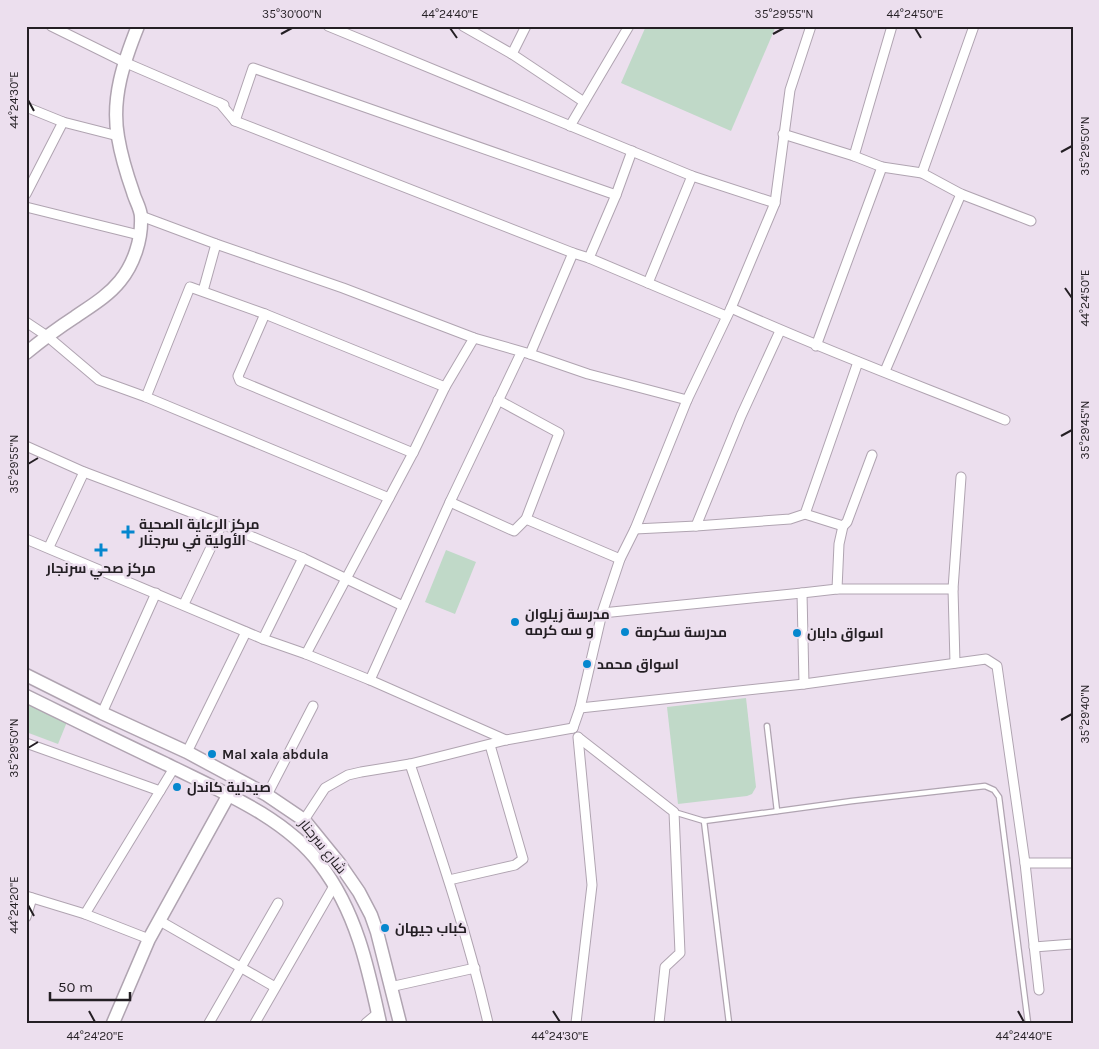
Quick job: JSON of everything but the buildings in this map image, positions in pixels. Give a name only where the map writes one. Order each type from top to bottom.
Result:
[{"type":"street","points":[[51,26],[124,62],[238,110]]},
{"type":"street","points":[[26,352],[94,304],[120,282],[133,258],[139,235],[141,216],[132,191],[118,136],[116,104],[124,62],[138,26]]},
{"type":"street","points":[[328,26],[692,176],[775,204]]},
{"type":"street","points":[[463,26],[512,54],[584,102]]},
{"type":"street","points":[[512,54],[526,26]]},
{"type":"street","points":[[572,728],[580,708],[602,613],[620,559],[635,529],[687,400],[729,312],[775,204],[790,90],[811,26]]},
{"type":"street","points":[[854,156],[892,26]]},
{"type":"street","points":[[922,173],[974,26]]},
{"type":"street","points":[[570,126],[625,27]]},
{"type":"street","points":[[235,121],[253,68],[616,195]]},
{"type":"street","points":[[220,103],[235,121],[590,258],[648,283],[780,331],[1005,420]]},
{"type":"street","points":[[26,107],[63,122],[118,136]]},
{"type":"street","points":[[26,194],[63,122]]},
{"type":"street","points":[[783,134],[854,156],[882,167],[922,173],[961,194],[1031,221]]},
{"type":"street","points":[[590,258],[632,150]]},
{"type":"street","points":[[816,346],[882,167]]},
{"type":"street","points":[[648,283],[692,176]]},
{"type":"street","points":[[885,372],[961,194]]},
{"type":"street","points":[[26,207],[139,235]]},
{"type":"street","points":[[141,216],[343,288],[474,338],[588,374],[687,400]]},
{"type":"street","points":[[202,291],[216,244]]},
{"type":"street","points":[[370,680],[498,400],[526,354],[573,253]]},
{"type":"street","points":[[146,397],[190,287],[265,314],[445,387]]},
{"type":"street","points":[[265,314],[238,376],[240,381],[413,453]]},
{"type":"street","points":[[26,322],[47,336],[99,380],[146,397],[389,498]]},
{"type":"street","points":[[696,526],[741,416],[780,331]]},
{"type":"street","points":[[306,654],[413,453],[445,387],[474,338]]},
{"type":"street","points":[[804,514],[858,362]]},
{"type":"street","points":[[450,502],[514,531],[526,519],[559,433],[498,400]]},
{"type":"street","points":[[26,446],[84,472],[222,524],[303,558],[404,606]]},
{"type":"street","points":[[837,589],[839,544],[842,526],[847,522],[872,455]]},
{"type":"street","points":[[49,547],[84,472]]},
{"type":"street","points":[[955,663],[953,589],[961,477]]},
{"type":"street","points":[[635,529],[790,519],[804,514],[842,526]]},
{"type":"street","points":[[526,519],[620,559]]},
{"type":"street","points":[[184,604],[222,524]]},
{"type":"street","points":[[26,539],[49,547],[263,639],[370,680],[506,740]]},
{"type":"street","points":[[263,639],[303,558]]},
{"type":"street","points":[[602,613],[837,589],[953,589]]},
{"type":"street","points":[[102,713],[156,593]]},
{"type":"street","points":[[802,594],[804,684]]},
{"type":"street","points":[[187,752],[246,632]]},
{"type":"street","points":[[580,708],[804,684],[986,659],[997,666],[1025,863],[1039,990]]},
{"type":"street","name":"شارع سرجنار","points":[[26,675],[187,752],[267,795],[304,820],[329,849],[365,905],[376,932],[400,1023]]},
{"type":"street","name":"شارع سرجنار","points":[[26,696],[202,781],[289,831],[320,864],[355,926],[379,1018]]},
{"type":"street","points":[[267,795],[313,706]]},
{"type":"street","points":[[304,820],[325,788],[335,781],[362,772],[410,764],[506,740],[572,728]]},
{"type":"street","points":[[572,728],[579,738],[674,812],[680,953],[665,967],[659,1023]]},
{"type":"street","points":[[576,1023],[592,885],[579,738]]},
{"type":"street","points":[[26,743],[160,791]]},
{"type":"street","points":[[449,880],[515,864],[522,859],[490,745]]},
{"type":"street","points":[[410,764],[476,968],[488,1023]]},
{"type":"street","points":[[85,914],[174,768]]},
{"type":"street","points":[[113,1023],[149,938],[228,796]]},
{"type":"street","points":[[1025,863],[1073,863]]},
{"type":"street","points":[[255,1023],[274,987],[334,886]]},
{"type":"street","points":[[26,917],[29,897],[85,914],[149,938]]},
{"type":"street","points":[[209,1023],[278,902]]},
{"type":"street","points":[[160,921],[241,966],[274,987]]},
{"type":"street","points":[[1034,947],[1073,944]]},
{"type":"street","points":[[390,987],[476,968]]},
{"type":"street","points":[[366,1023],[379,1018]]},
{"type":"lane","points":[[767,726],[777,811]]},
{"type":"lane","points":[[674,812],[704,820],[985,786],[994,790],[999,797],[1028,1023]]},
{"type":"lane","points":[[704,820],[729,1023]]},
{"type":"green space","points":[[646,26],[776,26],[731,131],[621,83]]},
{"type":"green space","points":[[446,550],[476,562],[455,614],[425,602]]},
{"type":"green space","points":[[26,698],[69,717],[58,744],[26,732]]},
{"type":"green space","points":[[746,698],[756,787],[752,794],[678,804],[667,707]]},
{"type":"place","name":"مركز الرعاية الصحية الأولية في سرجنار","points":[[128,532]]},
{"type":"place","name":"مركز صحي سرنجار","points":[[101,550]]},
{"type":"place","name":"مدرسة زيلوان و سه كرمه","points":[[515,622]]},
{"type":"place","name":"مدرسة سكرمة","points":[[625,632]]},
{"type":"place","name":"اسواق دابان","points":[[797,633]]},
{"type":"place","name":"اسواق محمد","points":[[587,664]]},
{"type":"place","name":"Mal xala abdula","points":[[212,754]]},
{"type":"place","name":"صيدلية كاندل","points":[[177,787]]},
{"type":"place","name":"كباب جيهان","points":[[385,928]]}]
